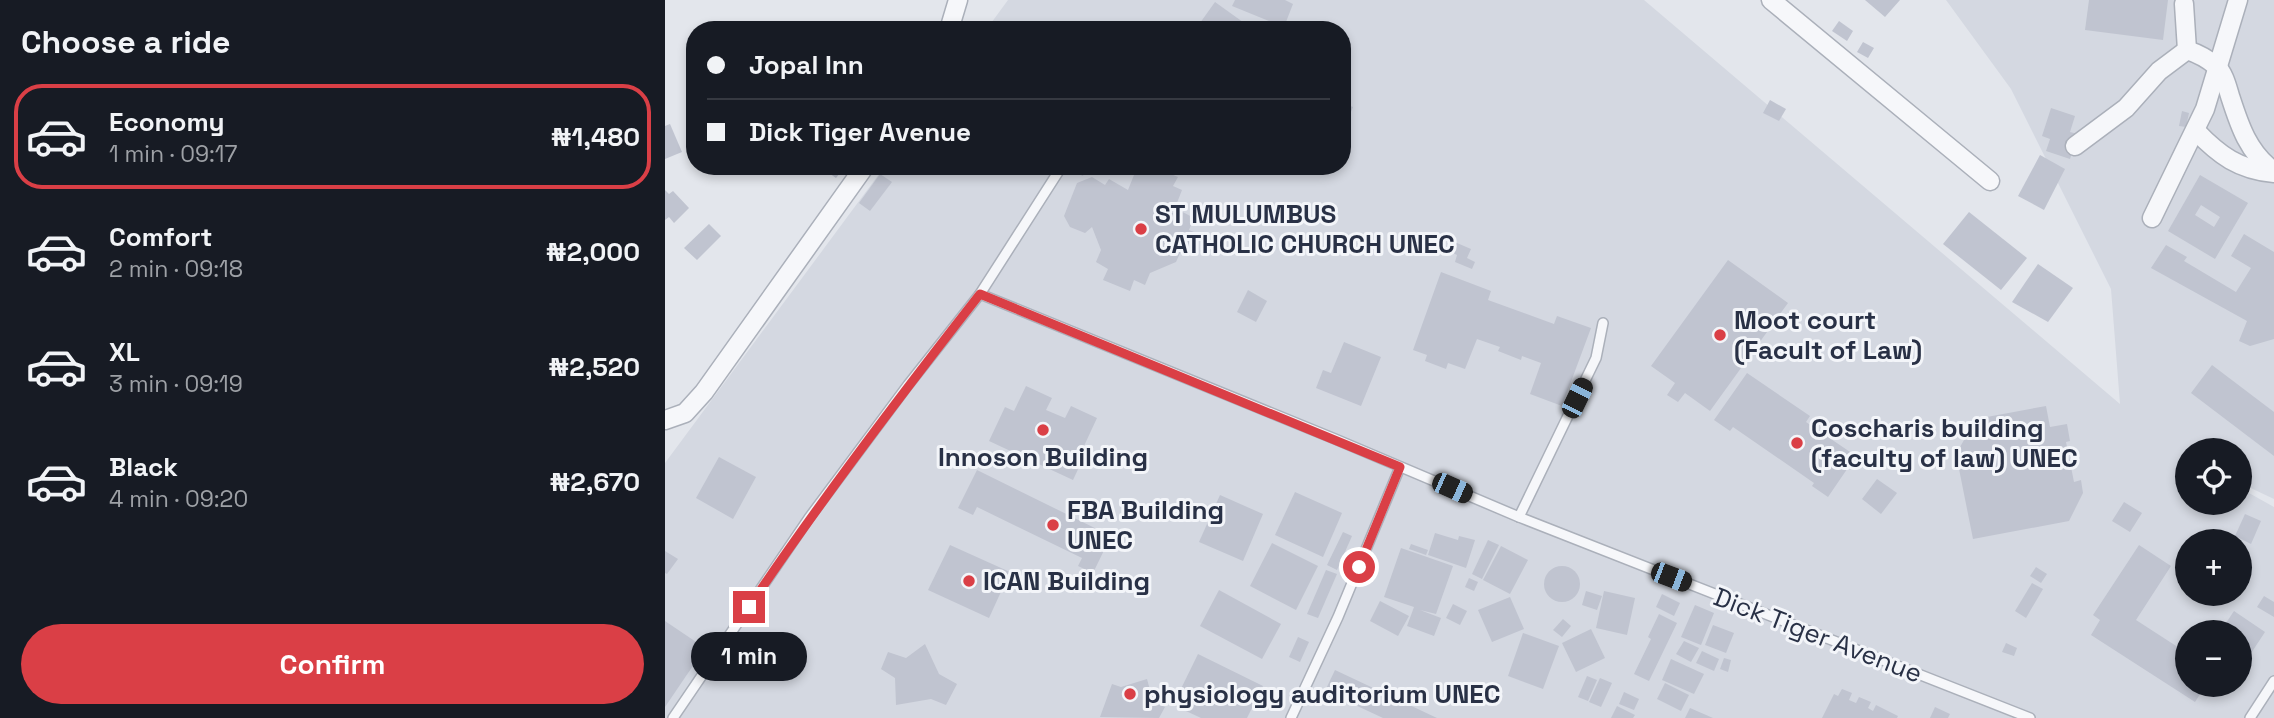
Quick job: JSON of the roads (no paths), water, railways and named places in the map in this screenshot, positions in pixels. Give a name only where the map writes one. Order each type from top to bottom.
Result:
[{"type":"street","points":[[952,21],[958,0]]},
{"type":"street","points":[[1771,0],[1990,181]]},
{"type":"street","points":[[2152,218],[2196,131],[2238,0]]},
{"type":"street","points":[[2184,4],[2187,50]]},
{"type":"street","points":[[2187,50],[2217,66],[2224,76],[2238,123],[2246,139],[2257,156],[2274,172]]},
{"type":"street","points":[[2075,146],[2126,108],[2159,71],[2187,50]]},
{"type":"street","points":[[2196,131],[2214,150],[2232,162],[2250,169],[2274,172]]},
{"type":"street","points":[[665,421],[685,413],[704,392],[859,175]]},
{"type":"lane","points":[[673,718],[809,518],[980,294],[1056,175]]},
{"type":"lane","name":"Dick Tiger Avenue","points":[[980,294],[1519,517],[2012,715],[2030,718]]},
{"type":"lane","points":[[1519,517],[1597,358],[1603,323]]},
{"type":"lane","points":[[1291,718],[1338,617],[1400,467]]},
{"type":"lane","points":[[2250,718],[2274,681]]},
{"type":"place","name":"ST MULUMBUS CATHOLIC CHURCH UNEC","points":[[1141,229]]},
{"type":"place","name":"Moot court (Facult of Law)","points":[[1720,335]]},
{"type":"place","name":"Innoson Building","points":[[1043,430]]},
{"type":"place","name":"Coscharis building (faculty of law) UNEC","points":[[1797,443]]},
{"type":"place","name":"FBA Building UNEC","points":[[1053,525]]},
{"type":"place","name":"ICAN Building","points":[[969,581]]},
{"type":"place","name":"physiology auditorium UNEC","points":[[1130,694]]}]
